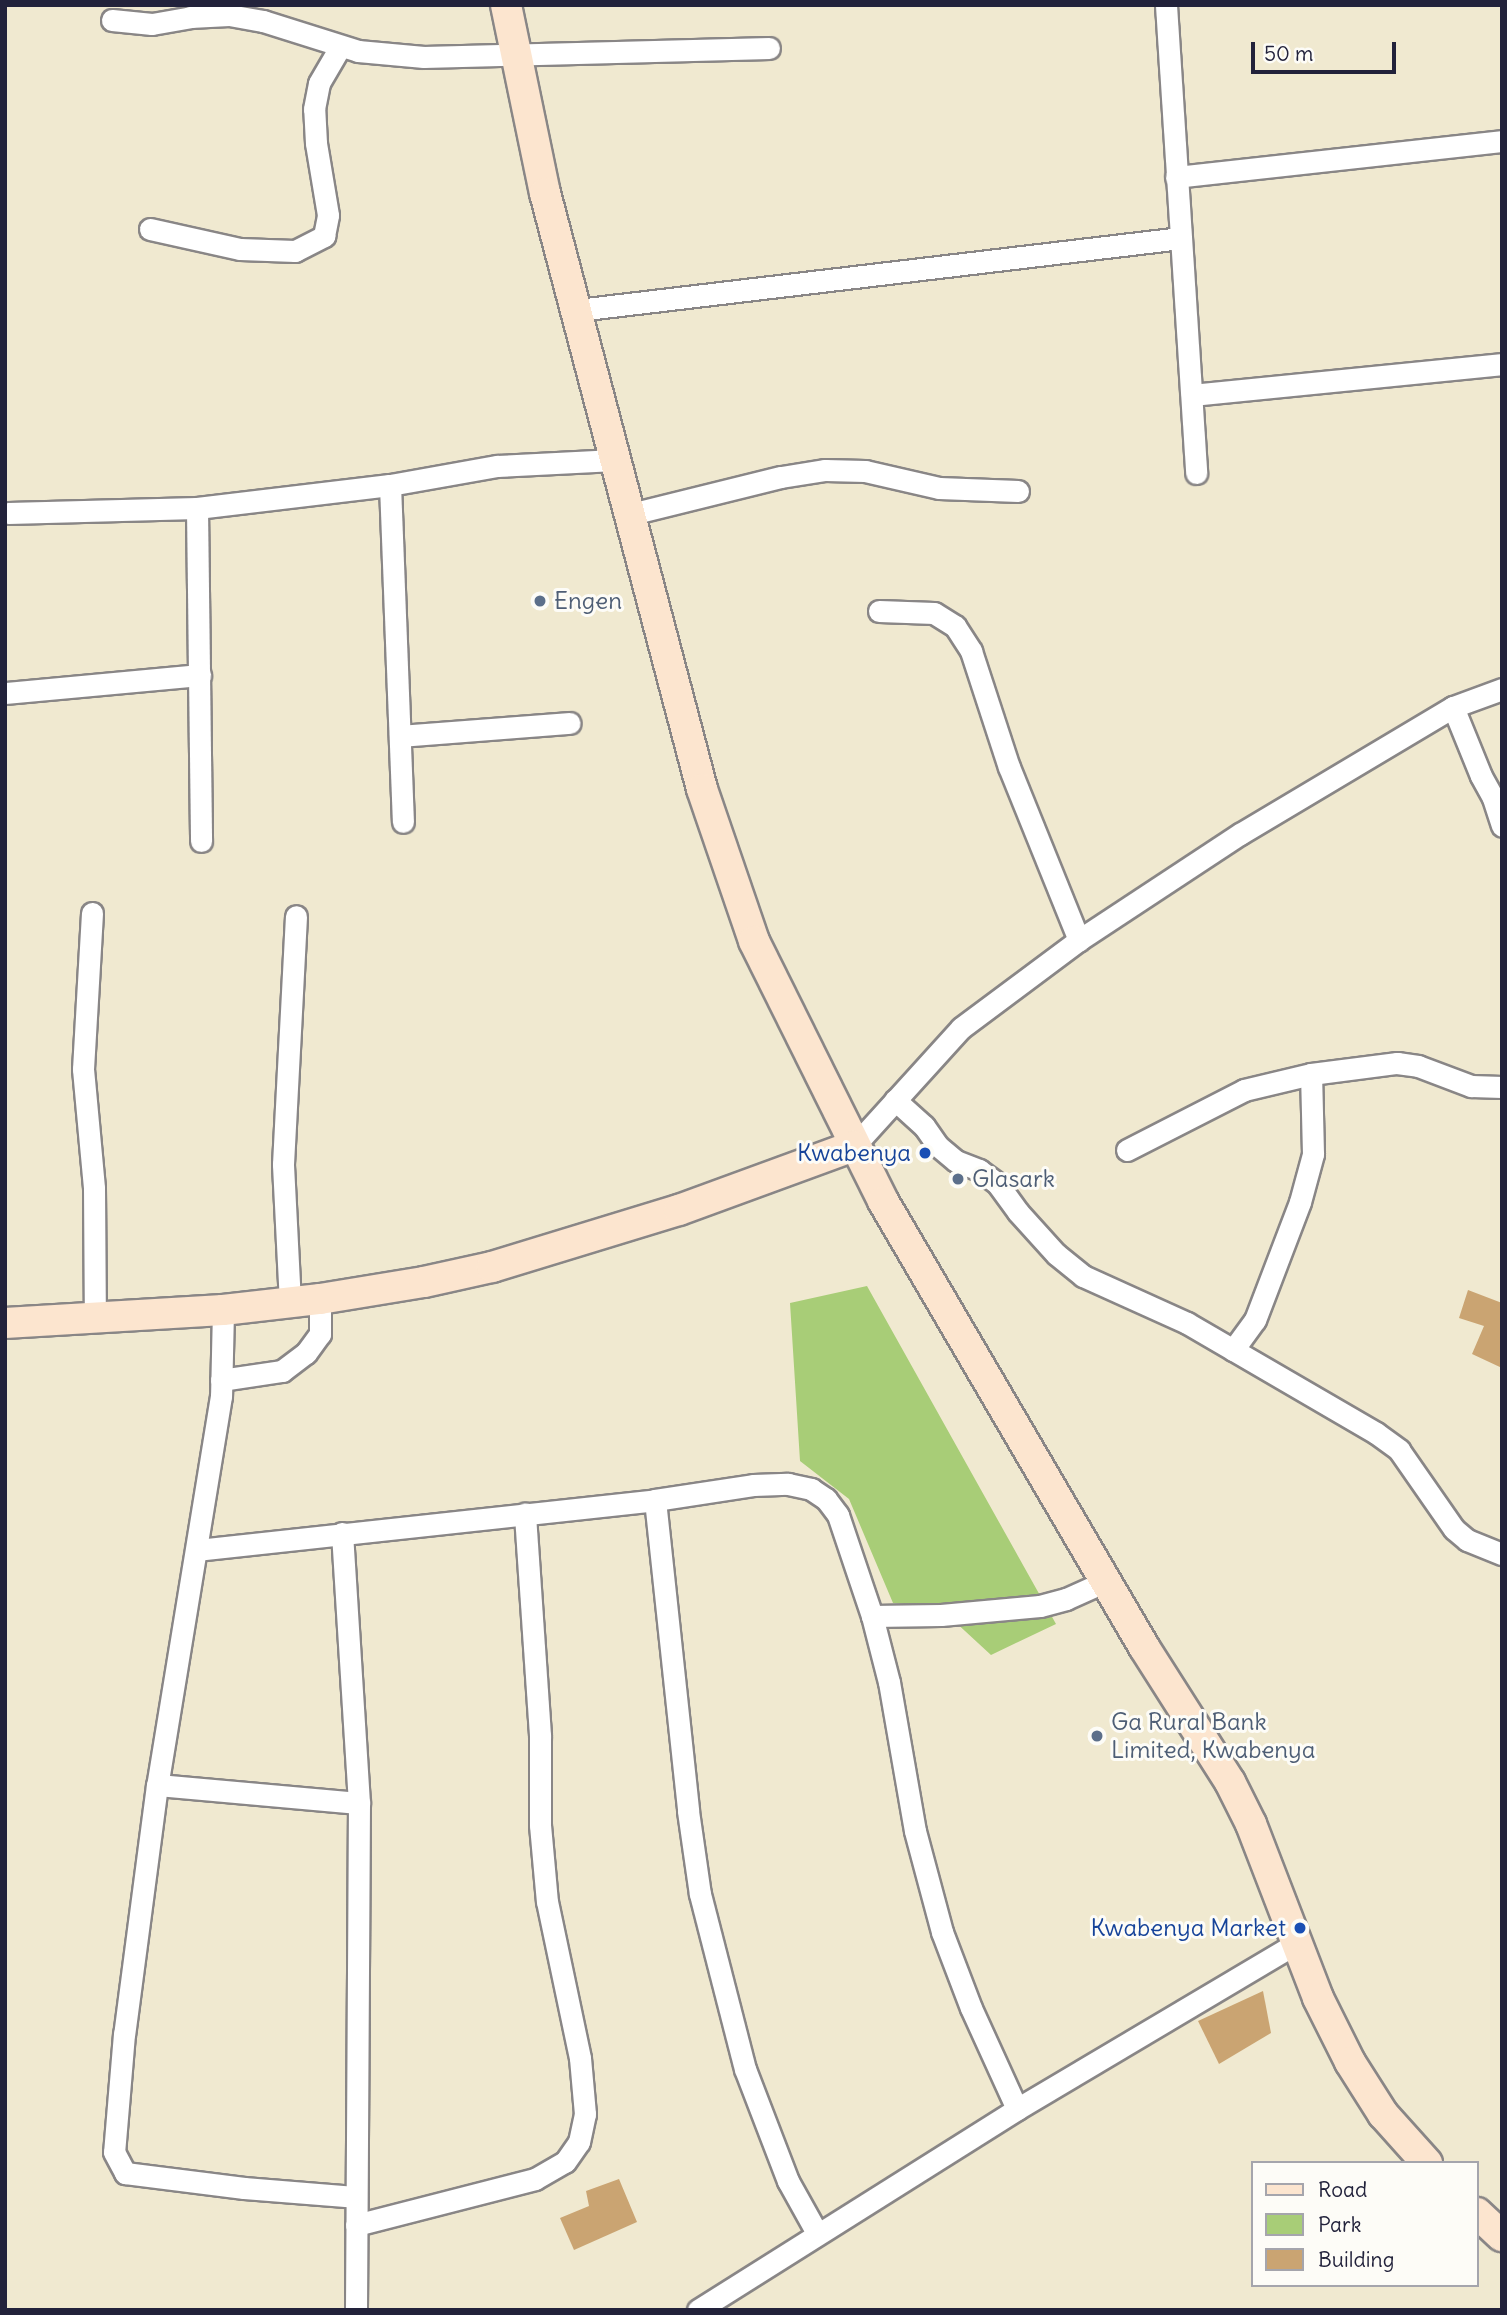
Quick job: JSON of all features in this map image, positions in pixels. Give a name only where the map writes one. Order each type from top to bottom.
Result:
[{"type":"main road","points":[[506,5],[514,55],[545,192],[702,789],[754,941],[853,1146],[1106,1580],[1230,1782],[1251,1824],[1295,1944],[1350,2063],[1383,2113],[1425,2161]]},
{"type":"main road","points":[[5,1323],[223,1310],[305,1301],[492,1267],[727,1194],[853,1146]]},
{"type":"main road","points":[[1479,2215],[1502,2236]]},
{"type":"street","points":[[1166,5],[1196,473]]},
{"type":"street","points":[[112,20],[152,24],[188,11],[229,15],[251,19],[340,47],[424,57],[769,48]]},
{"type":"street","points":[[150,229],[240,249],[295,251],[324,236],[328,215],[316,143],[314,109],[319,83],[340,47]]},
{"type":"street","points":[[1176,177],[1502,141]]},
{"type":"street","points":[[578,310],[1181,238]]},
{"type":"street","points":[[1192,395],[1502,364]]},
{"type":"street","points":[[8,513],[197,508],[390,485],[497,466],[615,460]]},
{"type":"street","points":[[631,514],[781,477],[825,470],[865,471],[939,488],[1018,491]]},
{"type":"street","points":[[390,485],[403,822]]},
{"type":"street","points":[[197,508],[201,841]]},
{"type":"street","points":[[878,611],[934,613],[956,626],[971,651],[1009,767],[1079,940]]},
{"type":"street","points":[[5,693],[200,675]]},
{"type":"street","points":[[853,1146],[961,1028],[1079,940],[1240,834],[1454,707],[1502,689]]},
{"type":"street","points":[[1454,707],[1480,776],[1493,797],[1502,826]]},
{"type":"street","points":[[400,736],[570,723]]},
{"type":"street","points":[[92,913],[83,1069],[94,1188],[95,1318]]},
{"type":"street","points":[[221,1380],[282,1371],[306,1353],[320,1334],[305,1301],[283,1164],[296,916]]},
{"type":"street","points":[[1127,1150],[1244,1090],[1311,1074],[1396,1063],[1418,1066],[1471,1086],[1502,1087]]},
{"type":"street","points":[[1233,1350],[1255,1320],[1300,1202],[1312,1154],[1311,1074]]},
{"type":"street","points":[[895,1101],[924,1126],[938,1146],[956,1161],[979,1170],[997,1183],[1056,1254],[1083,1276],[1187,1323],[1338,1409],[1399,1450],[1454,1529],[1467,1540],[1502,1554]]},
{"type":"street","points":[[223,1310],[221,1380],[197,1550],[157,1785],[124,2034],[114,2152],[116,2162],[125,2173],[244,2188],[355,2197]]},
{"type":"street","points":[[197,1550],[655,1500],[753,1485],[788,1484],[811,1489],[826,1499],[838,1515],[872,1616],[890,1682],[915,1831],[942,1932],[971,2008],[1017,2109]]},
{"type":"street","points":[[655,1500],[688,1811],[700,1894],[745,2069],[788,2181],[817,2233]]},
{"type":"street","points":[[356,2225],[535,2179],[565,2162],[579,2142],[584,2114],[580,2057],[547,1902],[540,1825],[540,1735],[525,1514]]},
{"type":"street","points":[[342,1533],[359,1803],[356,2310]]},
{"type":"street","points":[[872,1616],[941,1615],[1040,1605],[1066,1599],[1106,1580]]},
{"type":"street","points":[[157,1785],[359,1803]]},
{"type":"street","points":[[698,2310],[1017,2109],[1295,1944]]},
{"type":"green space","points":[[867,1286],[1056,1624],[991,1655],[939,1607],[893,1603],[849,1499],[800,1461],[790,1303]]},
{"type":"building","points":[[1468,1290],[1502,1303],[1502,1368],[1472,1354],[1484,1326],[1459,1318]]},
{"type":"building","points":[[1263,1991],[1271,2033],[1219,2064],[1198,2021]]},
{"type":"building","points":[[619,2179],[637,2222],[574,2250],[560,2218],[589,2206],[586,2191]]},
{"type":"place","name":"Engen","points":[[540,601]]},
{"type":"place","name":"Kwabenya","points":[[925,1153]]},
{"type":"place","name":"Glasark","points":[[958,1179]]},
{"type":"place","name":"Ga Rural Bank Limited, Kwabenya","points":[[1097,1736]]},
{"type":"place","name":"Kwabenya Market","points":[[1300,1928]]}]
